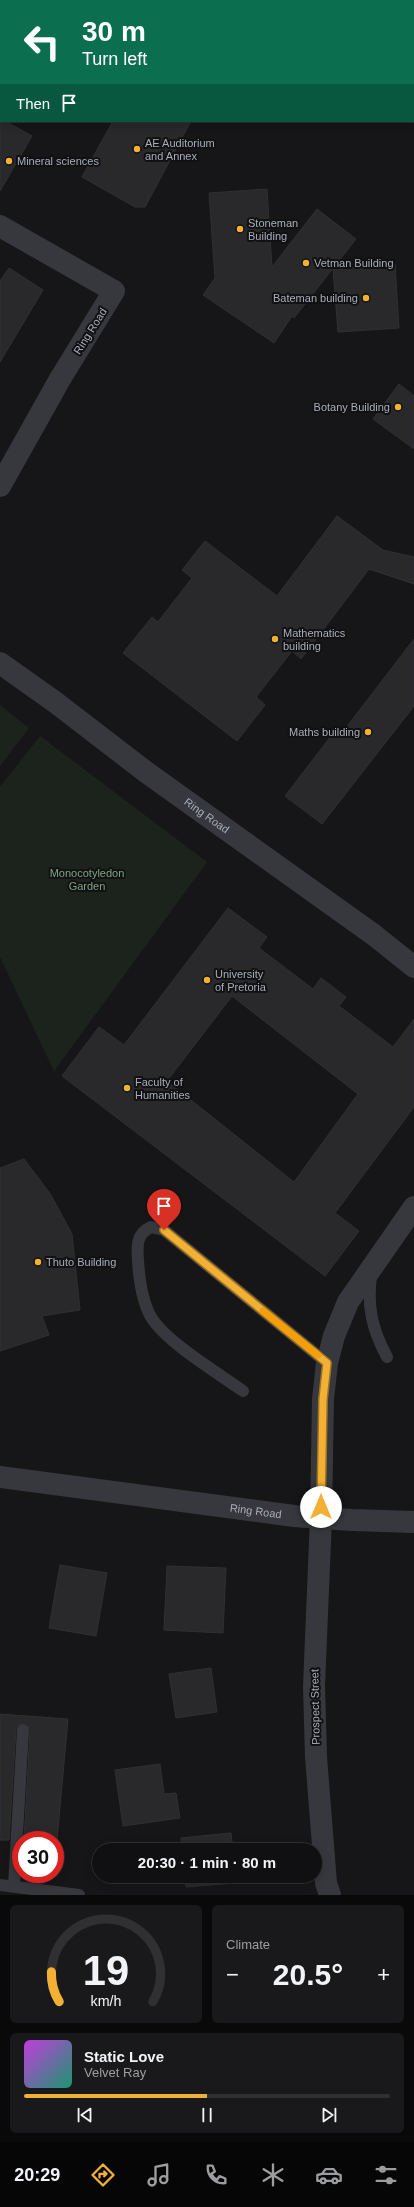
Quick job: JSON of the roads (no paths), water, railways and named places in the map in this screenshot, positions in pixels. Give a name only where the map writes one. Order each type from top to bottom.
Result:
[{"type":"street","name":"Ring Road","points":[[0,226],[114,291],[60,379],[0,486]]},
{"type":"street","name":"Ring Road","points":[[0,662],[55,702],[152,777],[374,935],[414,967]]},
{"type":"street","points":[[321,1518],[323,1399],[327,1363],[334,1336],[348,1302],[414,1207]]},
{"type":"street","name":"Ring Road","points":[[0,1477],[321,1518],[414,1522]]},
{"type":"street","name":"Prospect Street","points":[[321,1518],[314,1686],[326,1883],[330,1895]]},
{"type":"lane","points":[[243,1391],[163,1333],[151,1316],[142,1290],[138,1266],[138,1240],[144,1230],[151,1227],[164,1230],[327,1363]]},
{"type":"lane","points":[[372,1267],[369,1309],[379,1342],[387,1357]]},
{"type":"lane","points":[[14,1886],[23,1730]]},
{"type":"lane","points":[[0,1885],[79,1895]]},
{"type":"place","name":"AE Auditorium and Annex","points":[[137,149]]},
{"type":"place","name":"Mineral sciences","points":[[9,161]]},
{"type":"place","name":"Stoneman Building","points":[[240,229]]},
{"type":"place","name":"Vetman Building","points":[[306,263]]},
{"type":"place","name":"Bateman building","points":[[366,298]]},
{"type":"place","name":"Botany Building","points":[[398,407]]},
{"type":"place","name":"Mathematics building","points":[[275,639]]},
{"type":"place","name":"Maths building","points":[[368,732]]},
{"type":"place","name":"University of Pretoria","points":[[207,980]]},
{"type":"place","name":"Faculty of Humanities","points":[[127,1088]]},
{"type":"place","name":"Thuto Building","points":[[38,1262]]},
{"type":"park label","name":"Monocotyledon Garden","points":[[87,879]]}]
